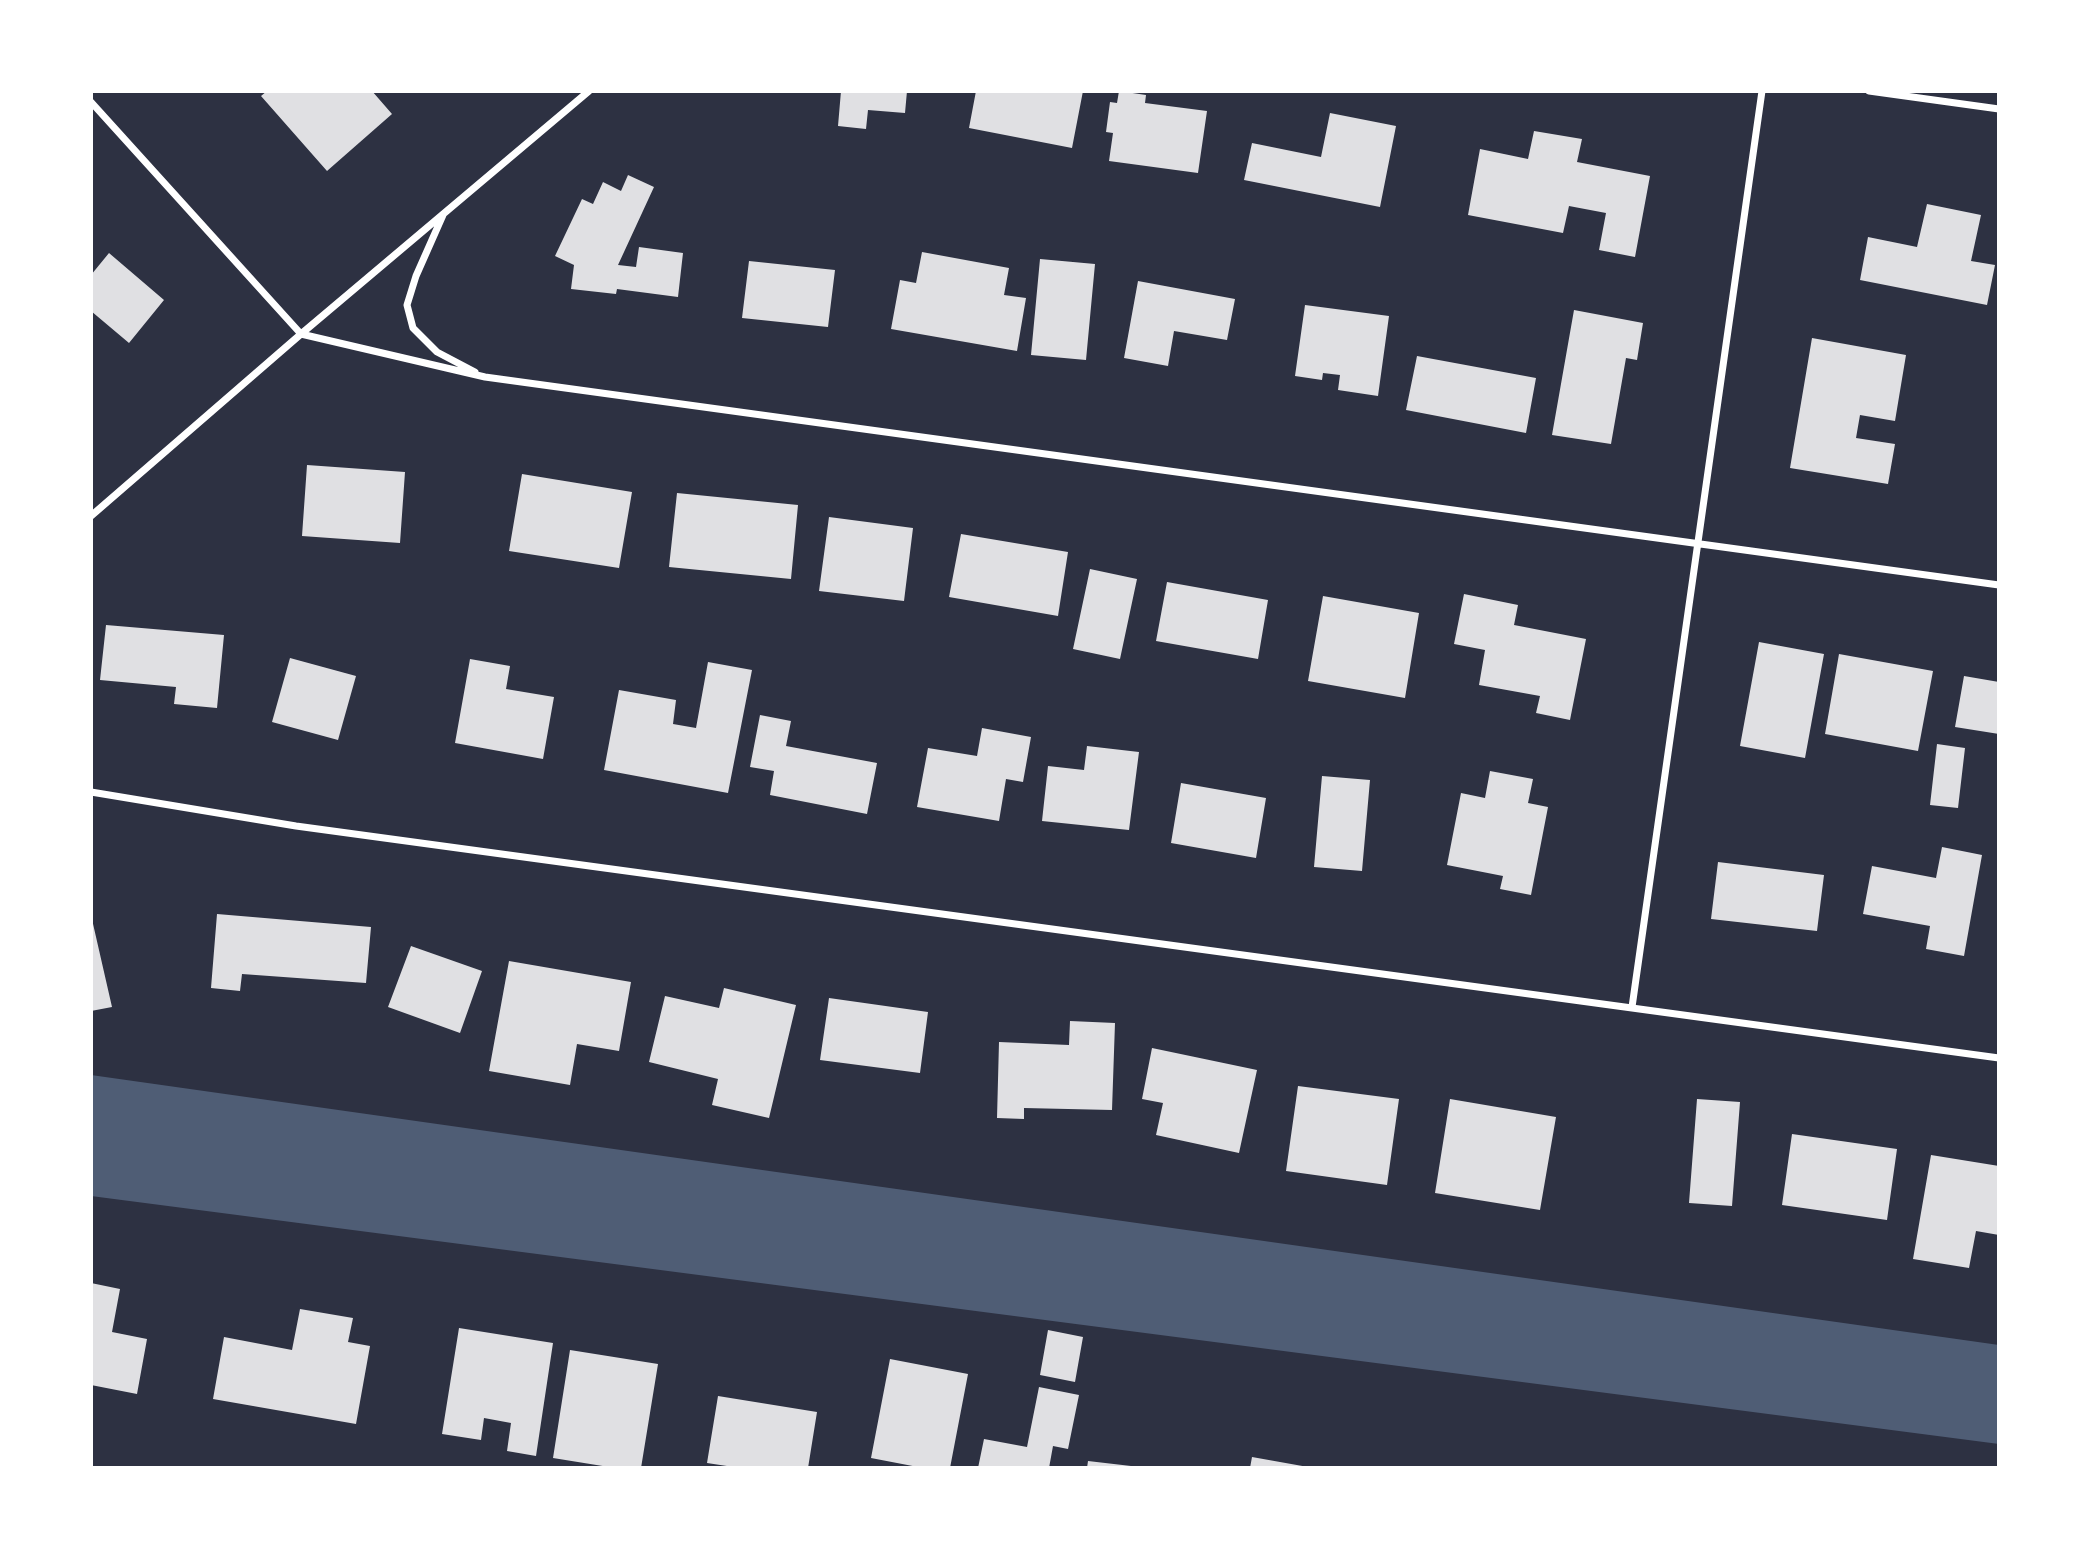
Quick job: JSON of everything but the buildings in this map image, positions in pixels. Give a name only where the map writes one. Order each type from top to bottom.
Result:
[{"type":"street","points":[[91,516],[301,334],[589,91]]},
{"type":"street","points":[[1632,1007],[1762,91]]},
{"type":"street","points":[[1869,91],[1999,109]]},
{"type":"street","points":[[91,102],[301,334],[485,377],[1999,585]]},
{"type":"street","points":[[444,213],[416,276],[407,305],[413,328],[437,352],[485,377]]},
{"type":"street","points":[[91,792],[296,825],[1999,1058]]},
{"type":"water","points":[[91,1075],[1999,1345],[1999,1444],[91,1196]]}]
